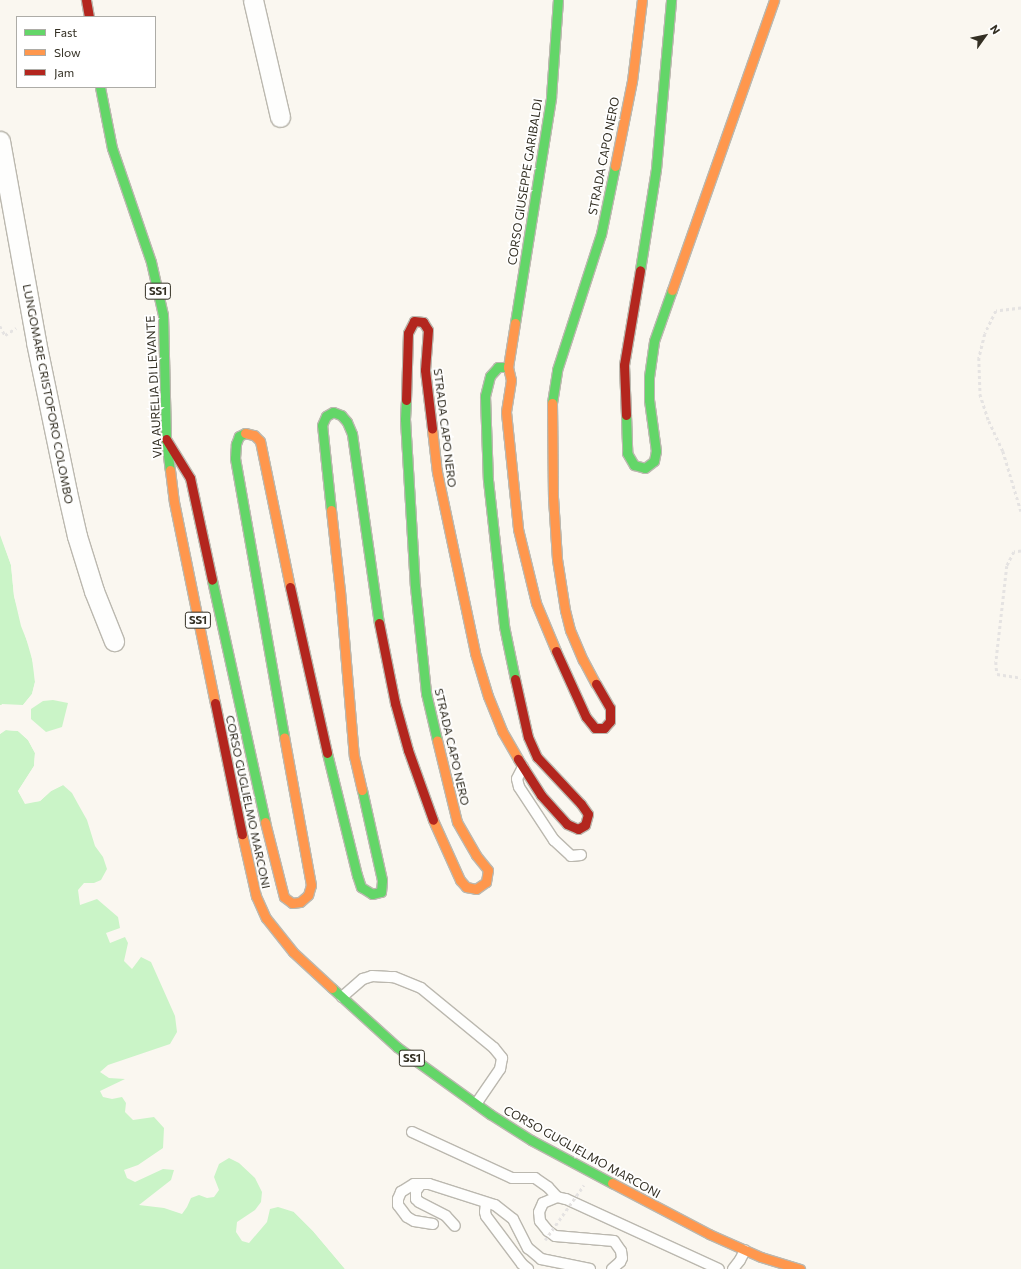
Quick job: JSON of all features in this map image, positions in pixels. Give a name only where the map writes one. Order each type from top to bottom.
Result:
[{"type":"street","points":[[86,0],[89,16]]},
{"type":"street","points":[[253,0],[280,117]]},
{"type":"street","name":"CORSO GIUSEPPE GARIBALDI","points":[[508,367],[551,97],[558,0]]},
{"type":"street","name":"STRADA CAPO NERO","points":[[166,439],[190,478],[274,861],[284,897],[292,903],[300,902],[308,895],[311,885],[243,496],[235,458],[236,444],[239,436],[246,433],[254,435],[260,441],[294,608],[356,875],[361,887],[372,894],[381,892],[382,880],[354,756],[340,591],[322,425],[326,416],[333,412],[341,415],[347,422],[352,434],[376,609],[395,703],[408,750],[430,813],[460,880],[469,889],[480,888],[486,882],[488,870],[476,855],[457,822],[449,795],[426,693],[415,586],[411,496],[405,419],[406,353],[408,334],[414,321],[423,322],[428,330],[425,370],[437,472],[475,653],[488,696],[502,731],[541,795],[566,824],[578,829],[585,825],[588,814],[581,804],[537,757],[528,737],[504,626],[488,480],[485,396],[490,376],[498,367],[508,367],[511,380],[506,412],[508,441],[518,529],[527,572],[543,623],[586,717],[595,728],[604,728],[610,721],[610,708],[583,660],[570,630],[560,582],[553,497],[552,403],[557,370],[601,234],[632,81],[642,0]]},
{"type":"street","points":[[671,0],[656,169],[624,365],[628,453],[634,465],[645,468],[654,460],[656,451],[649,400],[649,377],[654,341],[774,0]]},
{"type":"street","name":"VIA AURELIA DI LEVANTE","points":[[100,88],[112,148],[151,262],[163,315],[166,439],[174,502]]},
{"type":"street","name":"LUNGOMARE CRISTOFORO COLOMBO","points":[[0,141],[36,342],[77,536],[94,591],[114,641]]},
{"type":"street","name":"CORSO GUGLIELMO MARCONI","points":[[174,502],[251,878],[256,896],[266,918],[277,933],[293,952],[398,1047],[476,1104],[531,1140],[708,1234],[745,1250],[800,1269]]},
{"type":"lane","points":[[523,767],[517,779],[520,787],[554,840],[571,856],[581,855]]},
{"type":"lane","points":[[342,997],[363,979],[372,976],[394,977],[421,988],[494,1048],[502,1058],[500,1069],[476,1104]]},
{"type":"lane","points":[[412,1132],[512,1178],[535,1178],[548,1187],[557,1197],[566,1199],[719,1269]]},
{"type":"lane","points":[[433,1224],[414,1221],[407,1217],[398,1206],[398,1199],[401,1192],[414,1184],[421,1184],[442,1187],[486,1202],[507,1214],[517,1226],[528,1248],[541,1259],[590,1269]]},
{"type":"lane","points":[[421,1184],[415,1194],[419,1202],[446,1216],[455,1226]]},
{"type":"lane","points":[[557,1197],[543,1204],[539,1212],[540,1221],[544,1227],[552,1234],[561,1237],[608,1239],[614,1241],[621,1251],[622,1258],[620,1262],[612,1269]]},
{"type":"lane","points":[[486,1202],[486,1216],[522,1264],[528,1269]]},
{"type":"lane","points":[[733,1269],[745,1250]]},
{"type":"path","points":[[1021,308],[996,311],[985,334],[979,358],[980,394],[989,421],[1003,451],[1021,512]]},
{"type":"path","points":[[1021,551],[1014,552],[1007,566],[996,662],[997,674],[1021,678]]},
{"type":"path","points":[[545,1240],[584,1185]]},
{"type":"shaded area","points":[[0,535],[11,565],[14,596],[34,666],[35,682],[32,694],[23,705],[0,705]]},
{"type":"shaded area","points":[[53,700],[68,703],[62,727],[46,732],[31,719],[31,709],[43,701]]},
{"type":"shaded area","points":[[5,730],[18,731],[28,740],[35,753],[34,766],[18,791],[25,803],[40,801],[51,791],[63,785],[72,793],[87,820],[95,846],[103,857],[107,869],[101,880],[94,883],[84,883],[78,890],[80,905],[97,899],[118,917],[120,928],[106,933],[110,943],[125,937],[128,943],[124,961],[132,969],[141,957],[151,962],[175,1016],[177,1032],[170,1044],[108,1065],[100,1072],[109,1078],[125,1079],[100,1091],[103,1097],[112,1099],[122,1097],[126,1103],[125,1112],[133,1120],[154,1117],[164,1128],[163,1148],[138,1165],[124,1170],[127,1178],[135,1182],[163,1169],[174,1170],[171,1180],[139,1205],[164,1208],[182,1214],[191,1198],[199,1195],[207,1198],[214,1197],[219,1190],[214,1177],[219,1164],[229,1158],[239,1163],[255,1178],[262,1192],[261,1202],[255,1210],[237,1222],[236,1232],[242,1241],[249,1243],[267,1222],[270,1209],[278,1207],[294,1212],[313,1231],[345,1269],[0,1269],[0,734]]},
{"type":"pier","points":[[0,533],[13,565],[13,580],[19,612],[36,666],[37,682],[34,695],[23,707],[0,707],[2,704],[23,705],[32,694],[35,682],[31,651],[21,626],[14,596],[11,565]]},
{"type":"pier","points":[[5,728],[19,729],[29,739],[36,752],[36,767],[20,791],[26,801],[39,799],[50,789],[63,783],[63,785],[51,791],[40,801],[25,804],[18,791],[34,766],[35,753],[28,740],[18,731],[6,730],[0,734],[0,731]]},
{"type":"pier","points":[[296,1211],[315,1230],[347,1269],[345,1269],[313,1231],[294,1212]]},
{"type":"traffic: fast","points":[[515,323],[551,97],[558,0]]},
{"type":"traffic: fast","points":[[640,270],[656,169],[671,0]]},
{"type":"traffic: fast","points":[[100,88],[112,148],[151,262],[163,315],[166,439],[170,470]]},
{"type":"traffic: fast","points":[[552,403],[557,370],[601,234],[615,166]]},
{"type":"traffic: fast","points":[[626,415],[627,453],[634,465],[645,468],[654,461],[656,451],[649,400],[649,377],[654,341],[672,290]]},
{"type":"traffic: fast","points":[[508,367],[498,367],[490,376],[485,396],[488,480],[504,626],[515,679]]},
{"type":"traffic: fast","points":[[406,400],[405,419],[415,586],[426,693],[437,740]]},
{"type":"traffic: fast","points":[[331,510],[322,425],[326,416],[333,412],[341,415],[347,422],[352,434],[379,623]]},
{"type":"traffic: fast","points":[[245,433],[239,436],[236,444],[235,458],[284,737]]},
{"type":"traffic: fast","points":[[212,580],[265,822]]},
{"type":"traffic: fast","points":[[327,753],[357,875],[361,887],[372,894],[381,892],[382,880],[362,790]]},
{"type":"traffic: fast","points":[[332,988],[397,1047],[490,1114],[531,1140],[612,1183]]},
{"type":"traffic: slow","points":[[615,166],[632,81],[642,0]]},
{"type":"traffic: slow","points":[[672,290],[774,0]]},
{"type":"traffic: slow","points":[[515,323],[508,367],[511,380],[506,412],[518,529],[536,603],[556,651]]},
{"type":"traffic: slow","points":[[552,403],[553,497],[557,559],[565,610],[570,630],[583,660],[596,684]]},
{"type":"traffic: slow","points":[[432,429],[437,472],[475,653],[488,696],[502,731],[518,759]]},
{"type":"traffic: slow","points":[[245,433],[254,435],[260,441],[290,587]]},
{"type":"traffic: slow","points":[[170,470],[174,502],[215,703]]},
{"type":"traffic: slow","points":[[331,510],[340,591],[354,756],[362,790]]},
{"type":"traffic: slow","points":[[265,822],[284,897],[292,903],[300,902],[308,895],[311,885],[284,737]]},
{"type":"traffic: slow","points":[[433,820],[460,880],[466,887],[476,889],[486,882],[488,870],[476,855],[457,822],[437,740]]},
{"type":"traffic: slow","points":[[242,834],[256,896],[266,918],[293,952],[332,988]]},
{"type":"traffic: slow","points":[[612,1183],[709,1234],[761,1257],[800,1269]]},
{"type":"traffic: jam","points":[[86,0],[89,16]]},
{"type":"traffic: jam","points":[[626,415],[624,365],[640,270]]},
{"type":"traffic: jam","points":[[406,400],[408,333],[414,321],[423,322],[428,330],[425,370],[432,429]]},
{"type":"traffic: jam","points":[[166,439],[190,478],[212,580]]},
{"type":"traffic: jam","points":[[290,587],[327,753]]},
{"type":"traffic: jam","points":[[379,623],[395,703],[408,750],[433,820]]},
{"type":"traffic: jam","points":[[556,651],[586,717],[595,728],[604,728],[610,721],[610,708],[596,684]]},
{"type":"traffic: jam","points":[[515,679],[528,737],[537,757],[581,804],[588,814],[585,825],[578,829],[567,824],[541,795],[518,759]]},
{"type":"traffic: jam","points":[[215,703],[242,834]]}]
